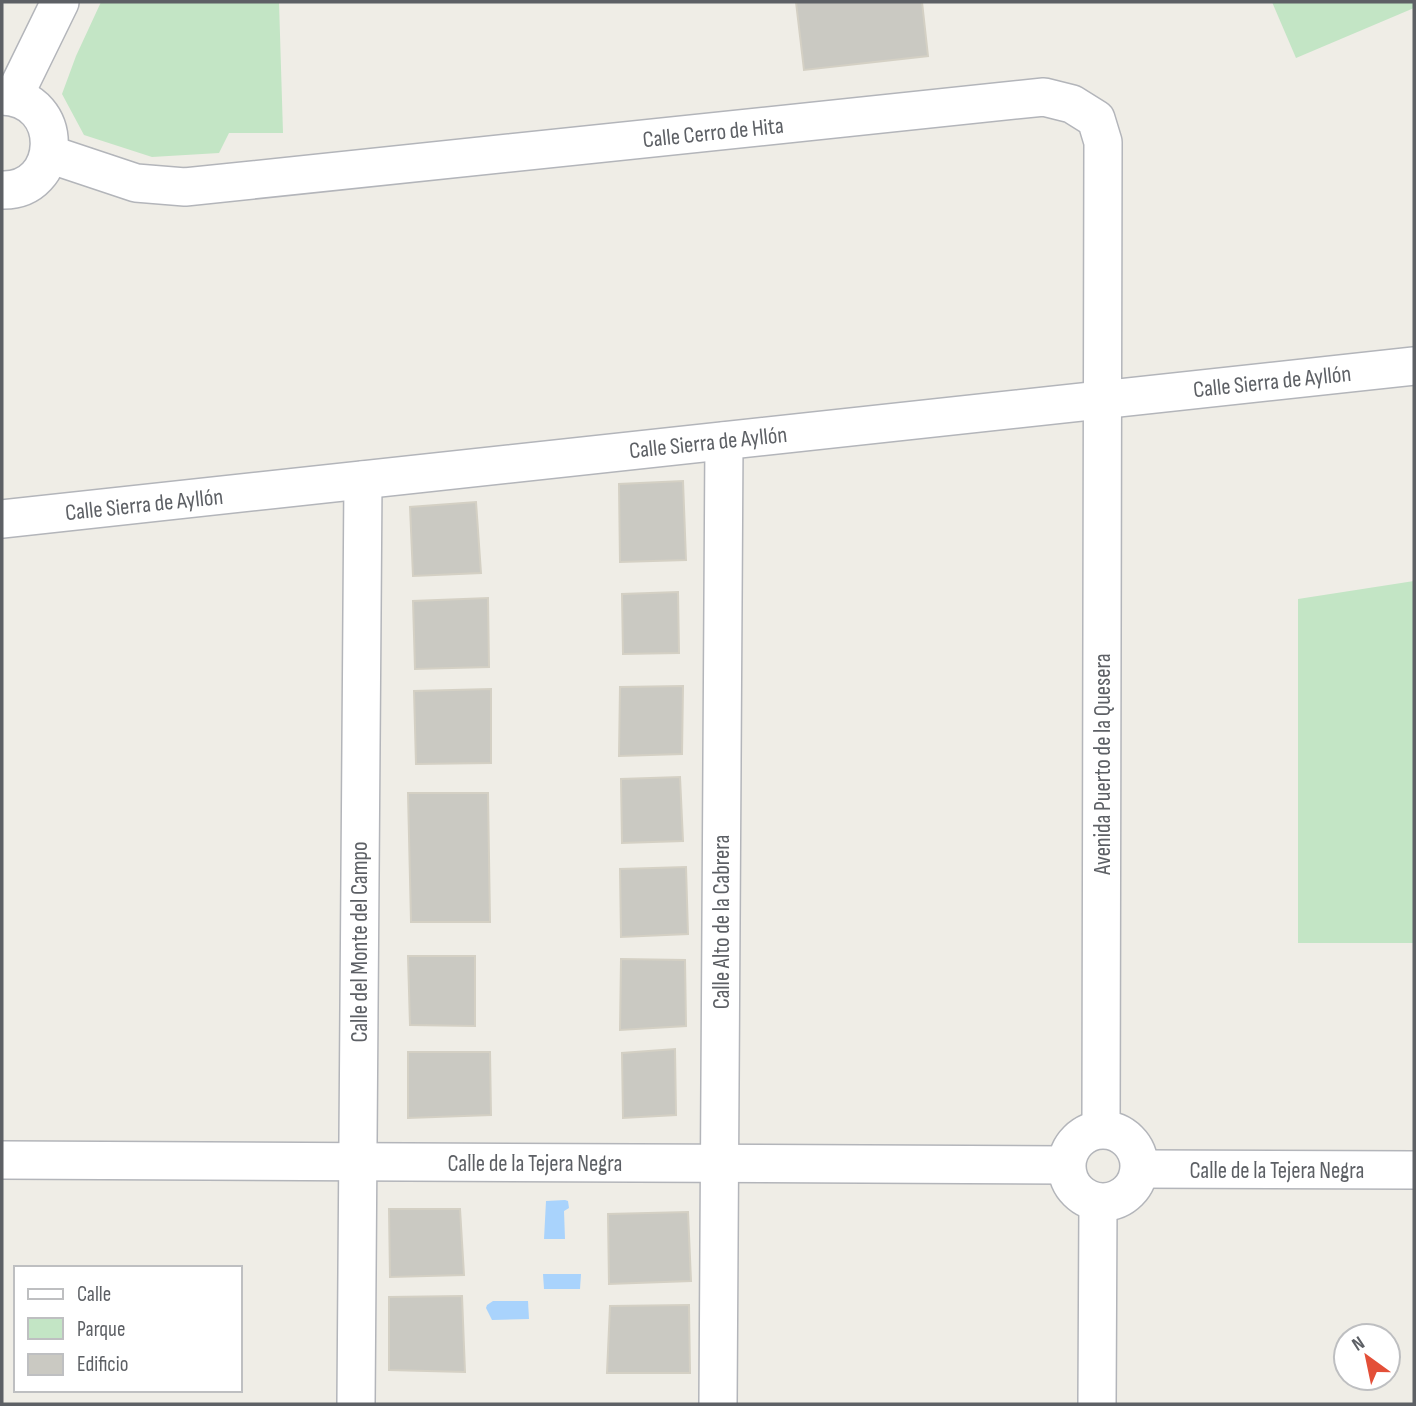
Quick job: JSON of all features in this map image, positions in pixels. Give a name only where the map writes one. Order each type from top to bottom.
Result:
[{"type":"street","points":[[2,190],[27,184],[41,172],[49,154],[50,135],[44,118],[31,104],[8,96],[60,2]]},
{"type":"street","name":"Calle Cerro de Hita","points":[[49,154],[136,183],[185,187],[1044,97],[1072,104],[1097,119],[1103,142],[1103,400]]},
{"type":"street","name":"Calle Sierra de Ayllón","points":[[2,519],[1414,366]]},
{"type":"street","name":"Avenida Puerto de la Quesera","points":[[1101,1129],[1103,400]]},
{"type":"street","name":"Calle Alto de la Cabrera","points":[[718,1404],[724,441]]},
{"type":"street","name":"Calle del Monte del Campo","points":[[356,1404],[363,480]]},
{"type":"street","points":[[1101,1129],[1117,1132],[1130,1140],[1141,1169],[1135,1185],[1117,1201],[1098,1203],[1078,1193],[1068,1178],[1066,1165],[1067,1158],[1080,1138],[1101,1129]]},
{"type":"street","name":"Calle de la Tejera Negra","points":[[2,1157],[358,1162],[1066,1165]]},
{"type":"street","name":"Calle de la Tejera Negra","points":[[1141,1169],[1414,1170]]},
{"type":"street","points":[[1097,1404],[1098,1203]]},
{"type":"green space","points":[[101,2],[279,2],[283,133],[229,133],[219,153],[152,157],[84,135],[62,94]]},
{"type":"green space","points":[[1272,2],[1414,2],[1414,8],[1296,58]]},
{"type":"green space","points":[[1414,581],[1414,943],[1298,943],[1298,599]]},
{"type":"water","points":[[546,1201],[568,1201],[569,1208],[564,1211],[565,1239],[544,1239]]},
{"type":"water","points":[[543,1274],[581,1274],[580,1289],[544,1289]]},
{"type":"water","points":[[493,1301],[528,1301],[529,1319],[492,1320],[486,1308]]},
{"type":"building","points":[[796,2],[922,2],[928,56],[804,70]]},
{"type":"building","points":[[683,481],[686,560],[620,562],[619,484]]},
{"type":"building","points":[[476,502],[481,573],[413,576],[410,507]]},
{"type":"building","points":[[678,592],[679,653],[623,654],[622,594]]},
{"type":"building","points":[[488,598],[489,667],[415,669],[413,601]]},
{"type":"building","points":[[683,686],[682,754],[619,756],[620,687]]},
{"type":"building","points":[[491,689],[491,763],[416,764],[414,691]]},
{"type":"building","points":[[680,777],[683,841],[622,843],[621,779]]},
{"type":"building","points":[[408,793],[488,793],[490,922],[411,922]]},
{"type":"building","points":[[686,867],[688,934],[621,937],[620,869]]},
{"type":"building","points":[[408,956],[475,956],[475,1026],[410,1025]]},
{"type":"building","points":[[621,959],[685,960],[686,1026],[620,1030]]},
{"type":"building","points":[[675,1049],[676,1115],[623,1118],[622,1053]]},
{"type":"building","points":[[408,1052],[490,1052],[491,1115],[408,1118]]},
{"type":"building","points":[[389,1209],[460,1209],[464,1275],[390,1277]]},
{"type":"building","points":[[688,1212],[691,1281],[609,1284],[608,1214]]},
{"type":"building","points":[[462,1296],[465,1372],[389,1370],[389,1297]]},
{"type":"building","points":[[689,1305],[690,1373],[607,1373],[610,1306]]}]
